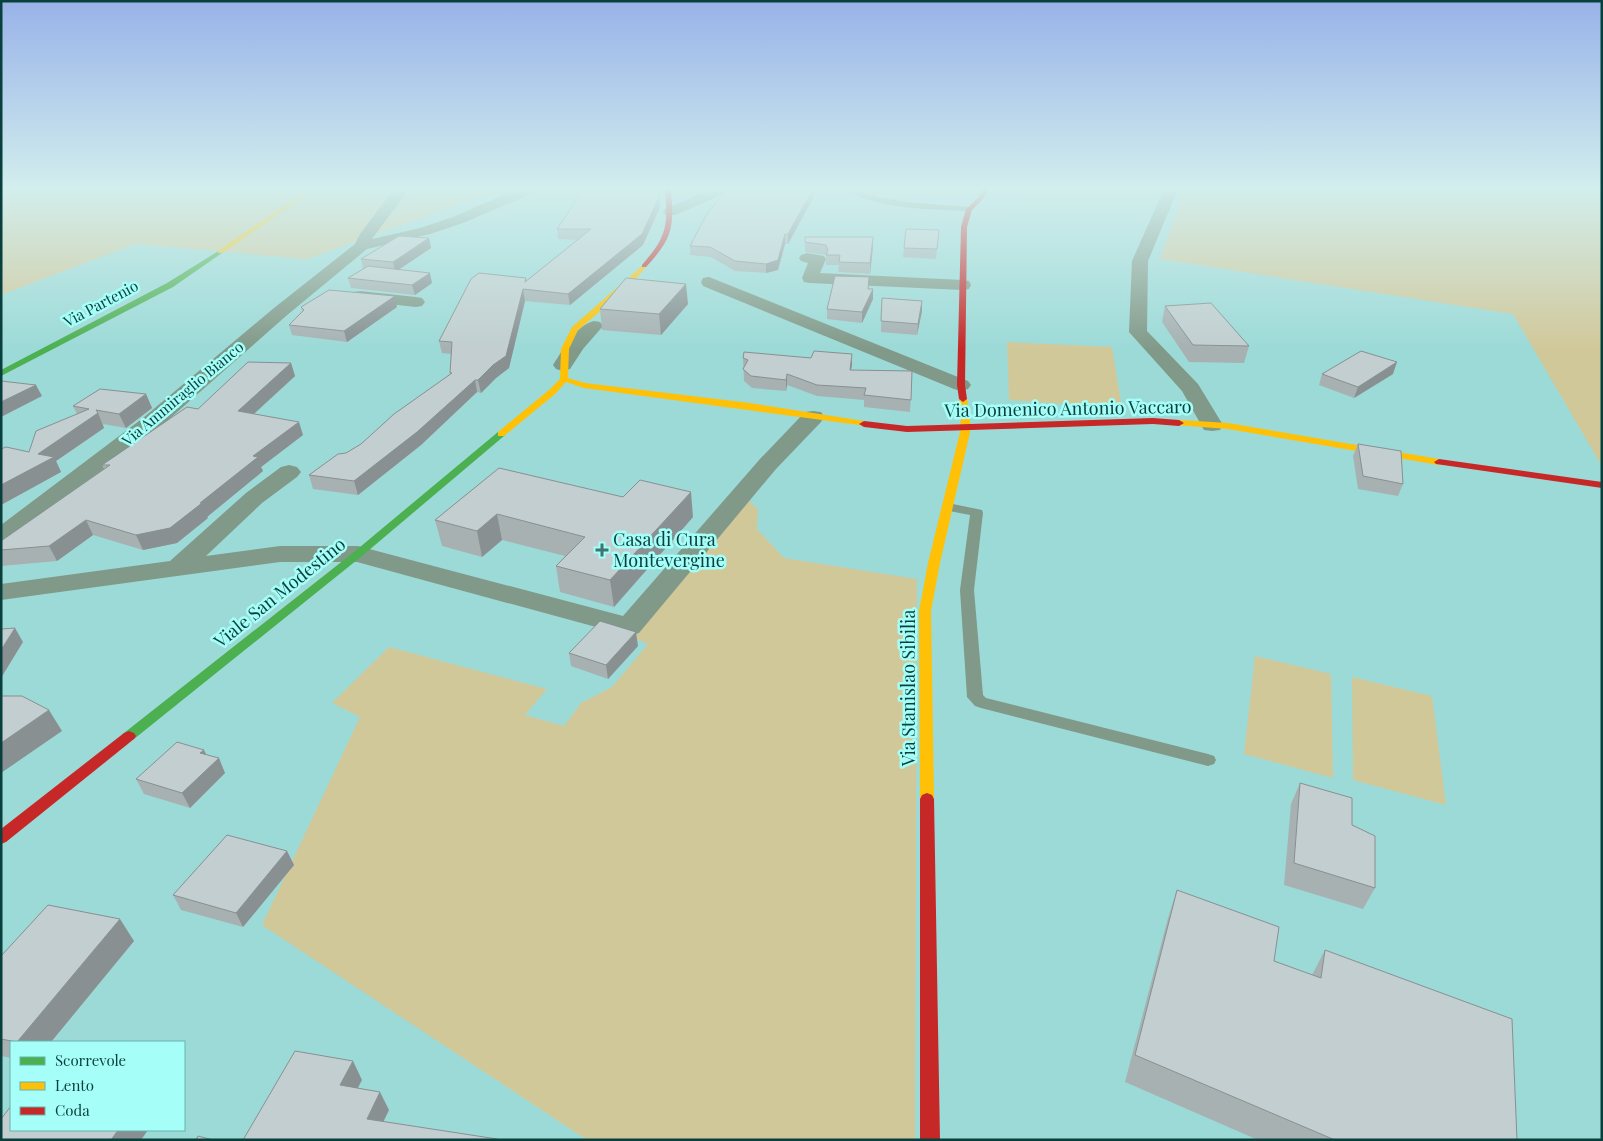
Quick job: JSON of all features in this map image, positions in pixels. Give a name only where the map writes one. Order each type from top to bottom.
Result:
[{"type":"street","name":"Via Partenio","points":[[1,374],[170,285],[237,242]]},
{"type":"street","name":"Via Ammiraglio Bianco","points":[[1,537],[151,424],[317,292],[368,242]]},
{"type":"street","points":[[564,372],[566,343],[572,335],[587,316],[615,295],[662,248],[665,242]]},
{"type":"street","name":"Via Stanislao Sibilia","points":[[930,1140],[925,612],[934,563],[966,428],[961,384],[964,242]]},
{"type":"street","points":[[1148,242],[1140,261],[1138,332],[1191,388],[1212,424]]},
{"type":"street","points":[[807,258],[818,259],[810,278],[963,285]]},
{"type":"street","points":[[709,282],[961,384]]},
{"type":"street","points":[[347,295],[416,302]]},
{"type":"street","points":[[564,372],[575,346],[598,323],[611,305],[615,295]]},
{"type":"street","name":"Via Domenico Antonio Vaccaro","points":[[564,372],[584,385],[750,406],[881,427],[907,429],[966,428],[1153,421],[1212,424],[1493,471],[1602,485]]},
{"type":"street","name":"Viale San Modestino","points":[[1,838],[358,554],[544,398],[564,372]]},
{"type":"street","points":[[1,592],[180,566],[280,554],[358,554],[629,627],[768,464],[814,417]]},
{"type":"street","points":[[180,566],[254,498],[289,472]]},
{"type":"lane","points":[[948,507],[978,513],[968,590],[975,697],[981,702],[993,706],[1208,760]]},
{"type":"shaded area","points":[[1,242],[354,242],[307,259],[135,244],[1,295]]},
{"type":"shaded area","points":[[1166,242],[1602,242],[1602,464],[1513,314],[1160,259]]},
{"type":"shaded area","points":[[1007,342],[1112,347],[1122,408],[1009,400]]},
{"type":"shaded area","points":[[746,498],[758,509],[757,529],[784,558],[917,579],[915,1140],[587,1140],[262,925],[360,717],[332,703],[389,647],[547,689],[525,715],[564,726],[581,703],[612,687],[648,644],[628,635]]},
{"type":"shaded area","points":[[1255,656],[1331,674],[1333,778],[1244,754]]},
{"type":"shaded area","points":[[1352,677],[1432,696],[1446,805],[1353,780]]},
{"type":"building","points":[[389,242],[423,242],[393,262],[361,259]]},
{"type":"building","points":[[575,242],[632,242],[568,294],[523,289],[506,356],[493,365],[478,380],[475,380],[417,432],[354,481],[309,475],[338,454],[346,453],[361,444],[394,414],[452,373],[450,373],[452,342],[439,341],[471,279],[479,273],[526,278],[525,282]]},
{"type":"building","points":[[692,242],[783,242],[778,260],[766,264],[735,261],[710,247],[690,246]]},
{"type":"building","points":[[807,242],[872,242],[870,263],[839,262],[840,255],[826,255],[828,250],[826,245]]},
{"type":"building","points":[[905,242],[938,242],[937,249],[904,248]]},
{"type":"building","points":[[368,266],[430,273],[412,285],[348,278]]},
{"type":"building","points":[[835,276],[869,277],[868,289],[873,289],[862,312],[827,309]]},
{"type":"building","points":[[626,278],[686,284],[659,314],[600,309]]},
{"type":"building","points":[[329,290],[395,296],[344,331],[289,325],[304,310],[301,307]]},
{"type":"building","points":[[882,298],[922,301],[918,324],[881,321]]},
{"type":"building","points":[[1211,303],[1249,346],[1193,345],[1165,306]]},
{"type":"building","points":[[814,351],[852,354],[850,370],[912,371],[911,400],[864,395],[866,388],[817,385],[787,374],[786,380],[751,376],[743,369],[748,360],[743,358],[744,352],[811,358]]},
{"type":"building","points":[[1361,351],[1397,362],[1358,387],[1322,374]]},
{"type":"building","points":[[248,362],[291,363],[238,411],[299,422],[253,456],[258,457],[170,528],[136,535],[86,520],[49,546],[1,550],[1,541],[110,465],[102,465],[187,407],[198,409]]},
{"type":"building","points":[[1,381],[36,385],[1,402]]},
{"type":"building","points":[[100,389],[146,394],[119,414],[96,410],[98,413],[38,454],[54,457],[1,485],[1,449],[6,447],[29,452],[36,431],[89,409],[73,406]]},
{"type":"building","points":[[1358,444],[1401,451],[1403,484],[1363,476]]},
{"type":"building","points":[[499,468],[623,497],[640,480],[691,492],[610,580],[556,566],[585,537],[497,514],[477,531],[435,520]]},
{"type":"building","points":[[600,621],[636,632],[606,665],[569,653]]},
{"type":"building","points":[[15,628],[1,650],[1,629]]},
{"type":"building","points":[[1,696],[22,696],[49,710],[1,743]]},
{"type":"building","points":[[177,742],[204,750],[200,753],[219,758],[182,793],[136,779]]},
{"type":"building","points":[[1300,783],[1352,798],[1352,825],[1375,836],[1375,888],[1294,863]]},
{"type":"building","points":[[227,835],[287,851],[236,913],[173,895]]},
{"type":"building","points":[[1177,890],[1279,927],[1274,961],[1321,978],[1325,950],[1512,1019],[1517,1140],[1335,1140],[1135,1055]]},
{"type":"building","points":[[48,905],[120,919],[18,1041],[1,1039],[1,956]]},
{"type":"building","points":[[295,1051],[353,1061],[340,1085],[380,1092],[367,1119],[497,1140],[243,1140]]},
{"type":"building","points":[[10,1107],[10,1131],[117,1131],[111,1140],[1,1140],[1,1119]]},
{"type":"building","points":[[198,1136],[213,1140],[196,1140]]},
{"type":"traffic: fast","points":[[1,374],[170,285],[220,252]]},
{"type":"traffic: fast","points":[[129,736],[358,554],[501,434]]},
{"type":"traffic: slow","points":[[220,252],[234,242]]},
{"type":"traffic: slow","points":[[501,434],[552,392],[564,379],[565,349],[575,329],[625,286],[644,266]]},
{"type":"traffic: slow","points":[[564,379],[584,385],[750,406],[864,424]]},
{"type":"traffic: slow","points":[[927,799],[925,611],[934,563],[966,428],[963,399]]},
{"type":"traffic: slow","points":[[1179,423],[1228,426],[1439,462]]},
{"type":"traffic: jam","points":[[644,266],[663,242]]},
{"type":"traffic: jam","points":[[963,399],[961,385],[964,242]]},
{"type":"traffic: jam","points":[[864,424],[907,429],[1153,421],[1179,423]]},
{"type":"traffic: jam","points":[[1439,462],[1602,485]]},
{"type":"traffic: jam","points":[[1,838],[129,736]]},
{"type":"traffic: jam","points":[[927,799],[930,1140]]},
{"type":"place","name":"Casa di Cura Montevergine","points":[[602,550]]}]
